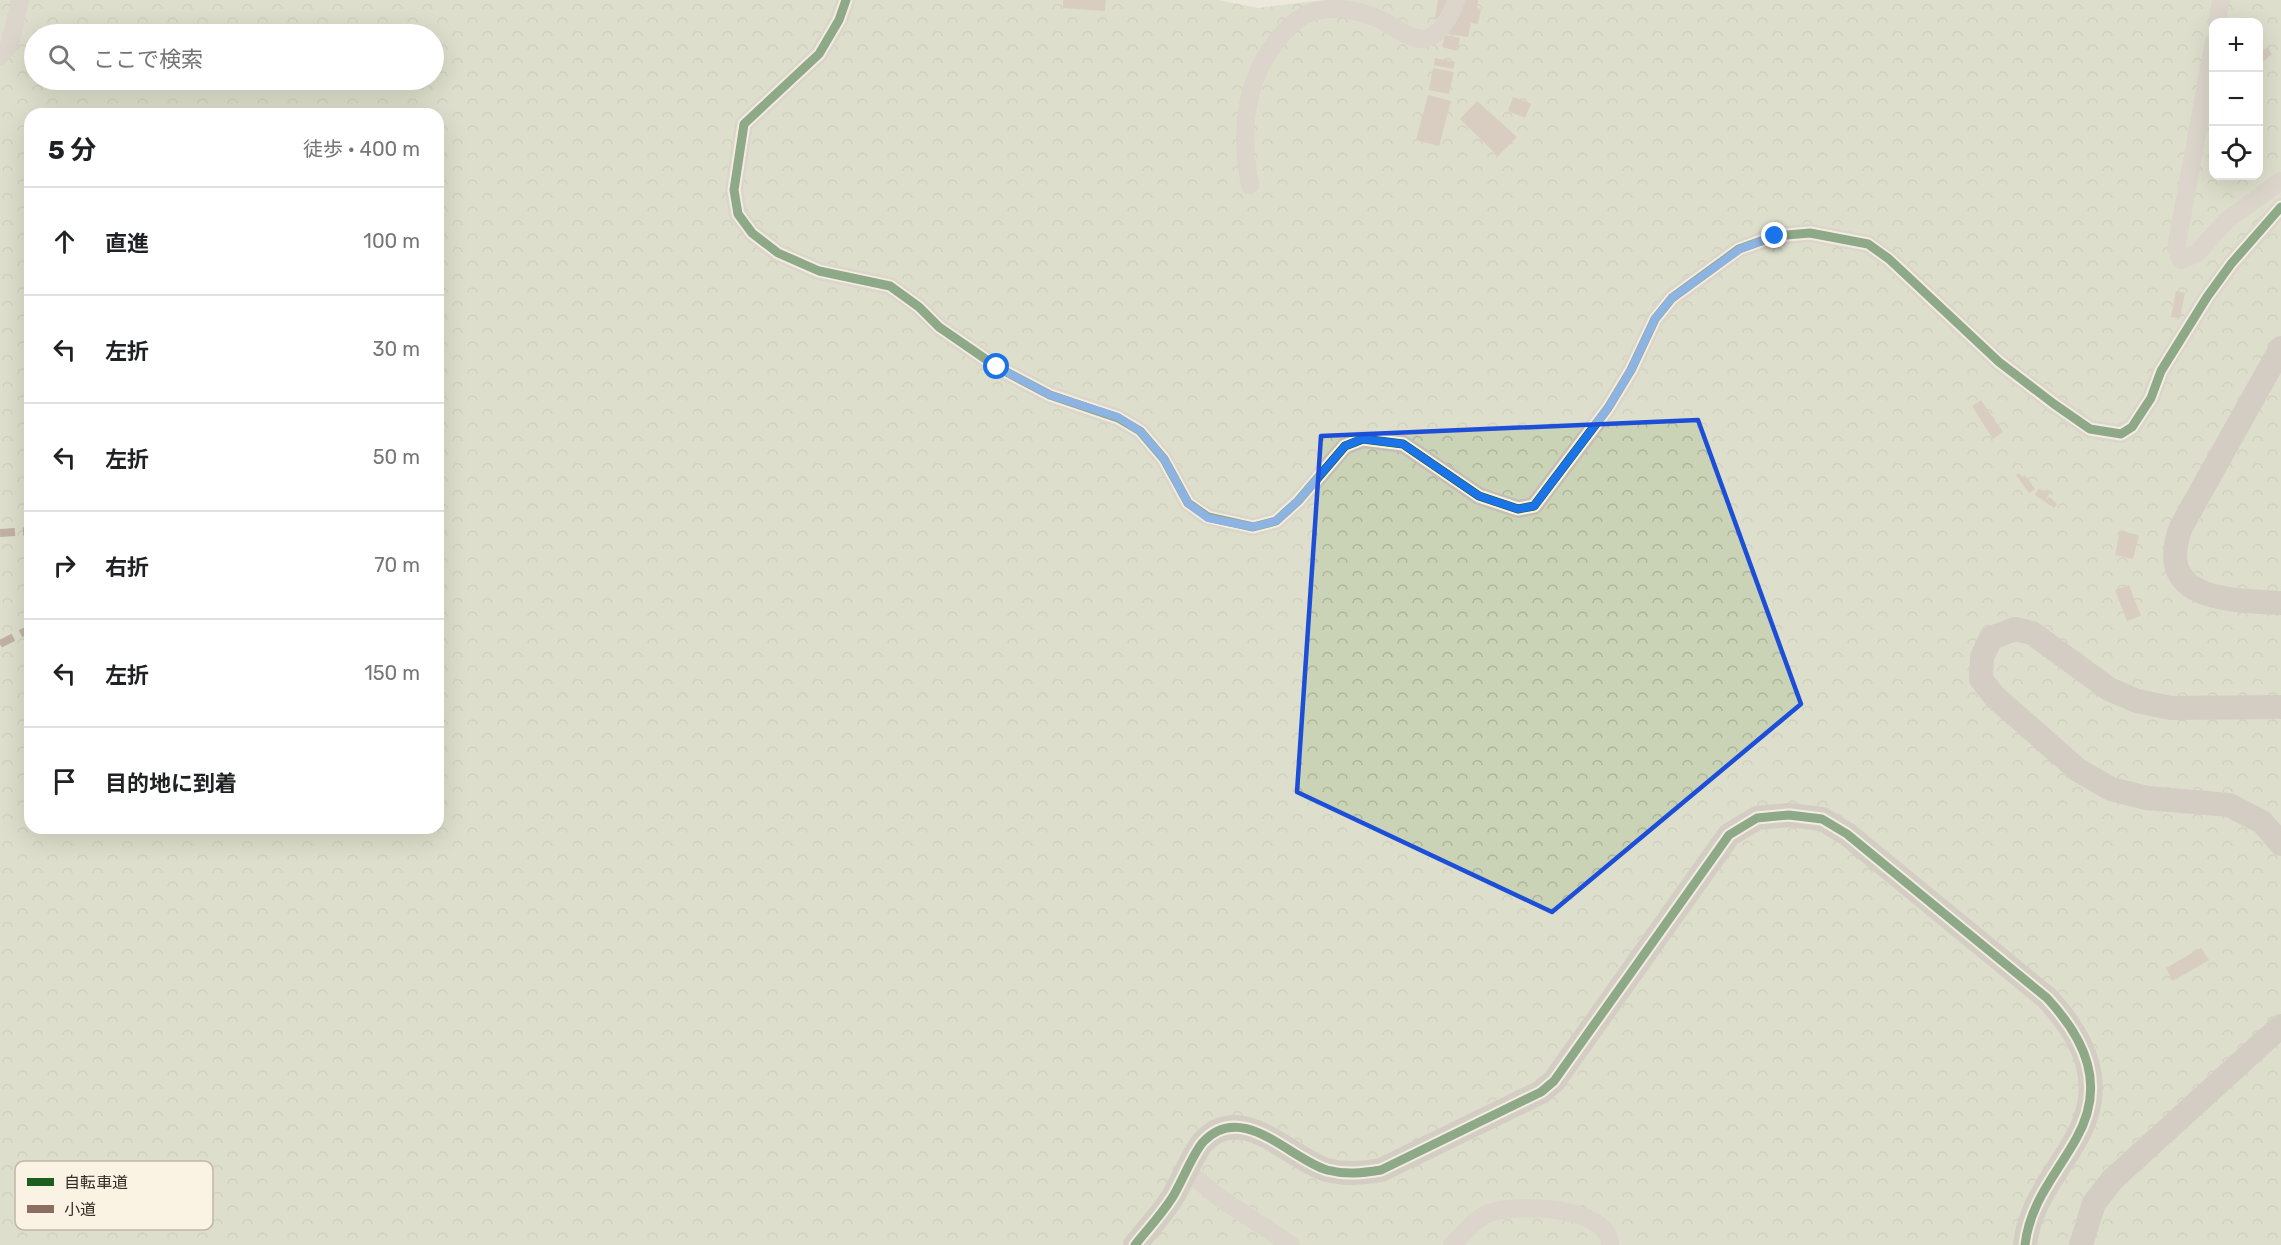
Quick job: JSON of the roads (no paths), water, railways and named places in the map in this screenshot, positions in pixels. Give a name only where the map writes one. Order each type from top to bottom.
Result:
[{"type":"street","points":[[0,56],[10,45],[20,0]]},
{"type":"street","points":[[846,0],[839,20],[819,54],[744,124],[734,190],[738,214],[752,233],[778,253],[819,271],[890,286],[919,307],[939,327],[997,367],[1050,395],[1118,417],[1140,431],[1164,459],[1188,503],[1208,518],[1253,527],[1276,521],[1298,501],[1345,446],[1363,439],[1403,444],[1479,496],[1518,509],[1534,506],[1608,408],[1631,370],[1655,319],[1672,298],[1740,249],[1775,236],[1809,233],[1868,244],[1889,259],[1999,362],[2054,404],[2090,429],[2121,435],[2132,426],[2151,398],[2161,371],[2207,297],[2281,207]]},
{"type":"street","points":[[1250,185],[1244,153],[1250,88],[1264,56],[1294,20],[1314,10],[1338,9],[1375,17],[1412,37],[1424,39],[1438,33],[1456,0]]},
{"type":"street","points":[[2218,18],[2221,0]]},
{"type":"street","points":[[2209,69],[2176,248],[2181,260],[2197,253],[2227,220],[2281,181]]},
{"type":"street","points":[[2281,348],[2181,527],[2174,545],[2176,564],[2186,583],[2205,596],[2228,600],[2281,603]]},
{"type":"street","points":[[2281,707],[2171,708],[2137,701],[2109,689],[2032,633],[2014,629],[1991,638],[1982,657],[1980,680],[1995,698],[2078,770],[2111,789],[2147,798],[2229,805],[2262,822],[2281,844]]},
{"type":"street","points":[[1135,1245],[1170,1201],[1202,1143],[1215,1132],[1234,1128],[1260,1131],[1325,1170],[1352,1174],[1381,1170],[1541,1092],[1554,1081],[1729,835],[1757,818],[1789,815],[1822,819],[1847,834],[2047,998],[2069,1022],[2085,1053],[2091,1080],[2087,1112],[2077,1138],[2045,1184],[2032,1211],[2025,1245]]},
{"type":"street","points":[[2081,1245],[2094,1203],[2114,1179],[2281,1026]]},
{"type":"street","points":[[1188,1172],[1221,1199],[1291,1245]]},
{"type":"street","points":[[1452,1245],[1485,1214],[1520,1208],[1582,1215],[1598,1222],[1610,1239],[1610,1245]]}]
